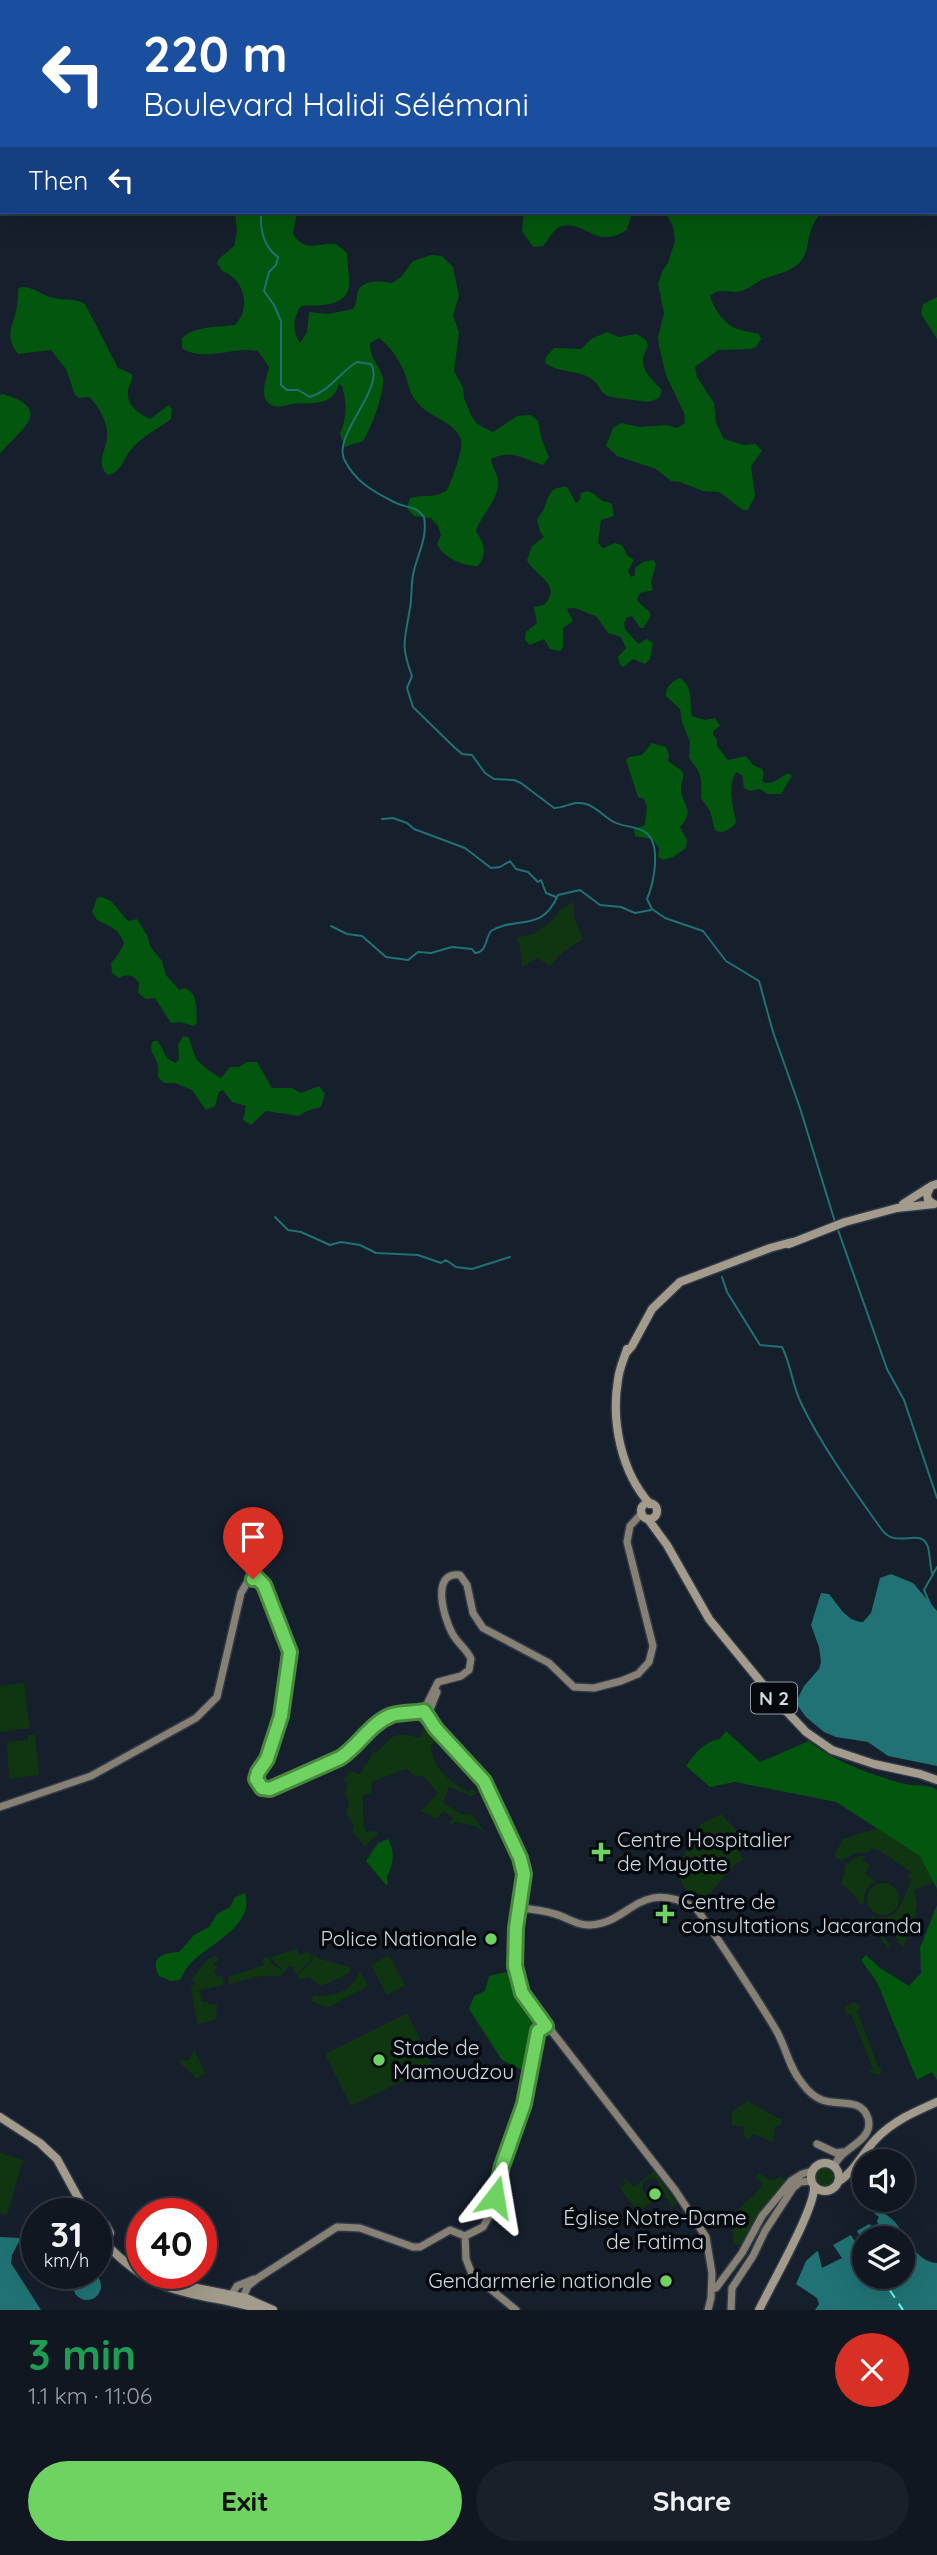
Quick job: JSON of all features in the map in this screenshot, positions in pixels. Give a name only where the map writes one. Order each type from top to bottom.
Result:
[{"type":"main road","points":[[933,1186],[927,1197],[935,1204]]},
{"type":"main road","points":[[897,1208],[933,1186]]},
{"type":"main road","points":[[646,1515],[621,1443],[616,1394],[626,1353],[658,1301],[668,1292],[701,1274],[834,1227],[897,1208],[935,1204]]},
{"type":"main road","points":[[632,1475],[650,1504],[657,1509],[646,1515]]},
{"type":"main road","points":[[646,1515],[644,1506],[650,1504]]},
{"type":"main road","name":"N 2","points":[[646,1515],[667,1545],[709,1619],[774,1698],[806,1731],[832,1749],[874,1764],[937,1780]]},
{"type":"main road","points":[[806,2216],[814,2196],[812,2180],[817,2166],[850,2174],[867,2150],[920,2110],[937,2102]]},
{"type":"main road","points":[[0,2118],[40,2143],[57,2159],[80,2198]]},
{"type":"main road","points":[[759,2310],[815,2200],[833,2189],[834,2172]]},
{"type":"main road","points":[[812,2180],[826,2191]]},
{"type":"main road","points":[[112,2247],[126,2262]]},
{"type":"main road","points":[[174,2289],[232,2298],[243,2297],[273,2310]]},
{"type":"main road","points":[[195,2289],[232,2298],[262,2310]]},
{"type":"street","points":[[424,1714],[437,1684],[465,1674],[471,1663],[469,1653],[450,1629],[441,1591],[444,1579],[457,1574],[465,1580],[473,1613],[484,1628],[545,1660],[574,1687],[594,1688],[621,1681],[642,1670],[651,1656],[653,1639],[647,1628],[626,1542],[632,1523],[646,1515]]},
{"type":"street","points":[[0,1807],[104,1769],[208,1709],[218,1697],[241,1592],[248,1581],[257,1578],[267,1590],[290,1652],[281,1716],[267,1759],[256,1779],[262,1788],[270,1789],[340,1758],[382,1720],[398,1713],[424,1714]]},
{"type":"street","points":[[424,1714],[480,1776],[501,1814],[523,1866],[515,1944],[517,1979],[522,1993],[686,2206],[709,2245],[712,2289],[708,2310]]},
{"type":"street","points":[[519,1908],[546,1911],[587,1926],[608,1920],[635,1903],[653,1898],[674,1901],[697,1909],[776,2031],[802,2084],[821,2099],[855,2104],[863,2110],[869,2122],[868,2132],[863,2139],[842,2151],[828,2151],[817,2144]]},
{"type":"street","points":[[232,2298],[237,2286],[257,2278],[337,2227],[360,2228],[419,2247],[450,2230],[466,2236],[482,2227],[491,2213],[502,2166],[522,2111],[539,2017]]},
{"type":"street","points":[[538,2031],[546,2026]]},
{"type":"street","points":[[834,2172],[842,2151]]},
{"type":"street","points":[[712,2289],[716,2288],[742,2253],[758,2222],[791,2181],[802,2174],[812,2180]]},
{"type":"street","points":[[731,2310],[732,2288],[753,2256],[765,2231],[793,2188],[800,2182],[812,2180]]},
{"type":"street","points":[[466,2236],[466,2259],[471,2274],[516,2310]]},
{"type":"street","points":[[243,2297],[257,2278]]},
{"type":"shaded area","points":[[574,902],[574,917],[583,939],[563,952],[550,966],[537,958],[522,967],[520,946],[516,938],[533,934],[553,920],[559,910]]},
{"type":"shaded area","points":[[891,1574],[913,1583],[937,1611],[937,1766],[888,1756],[868,1742],[836,1737],[824,1732],[806,1717],[798,1706],[798,1698],[804,1686],[819,1669],[821,1662],[811,1625],[821,1593],[829,1594],[847,1616],[863,1622],[871,1613],[880,1578]]},
{"type":"shaded area","points":[[24,1683],[30,1728],[0,1732],[0,1686]]},
{"type":"shaded area","points":[[424,1728],[431,1728],[441,1739],[431,1745],[438,1767],[455,1784],[469,1792],[474,1787],[477,1794],[470,1796],[449,1787],[443,1803],[463,1815],[472,1814],[486,1834],[475,1826],[454,1822],[449,1824],[453,1818],[444,1811],[436,1819],[421,1811],[438,1793],[422,1775],[417,1777],[406,1769],[371,1782],[372,1794],[363,1795],[366,1832],[376,1831],[378,1834],[364,1847],[352,1830],[355,1827],[346,1813],[349,1803],[345,1794],[348,1783],[344,1781],[349,1771],[360,1774],[372,1751],[377,1753],[387,1741],[396,1736],[420,1738]]},
{"type":"shaded area","points":[[28,1735],[35,1735],[39,1775],[9,1779],[7,1742],[28,1740]]},
{"type":"shaded area","points":[[721,1814],[738,1832],[730,1847],[737,1849],[743,1859],[734,1865],[700,1905],[685,1888],[678,1875],[678,1865],[701,1824]]},
{"type":"shaded area","points":[[878,1828],[920,1856],[935,1882],[914,1890],[917,1913],[903,1948],[891,1930],[883,1935],[890,1946],[887,1948],[869,1920],[872,1916],[889,1917],[899,1908],[912,1880],[907,1876],[911,1872],[872,1848],[869,1852],[855,1853],[842,1861],[834,1856],[843,1839]]},
{"type":"shaded area","points":[[859,1856],[865,1856],[862,1861],[870,1865],[865,1874],[875,1881],[866,1890],[861,1905],[841,1884],[846,1864]]},
{"type":"shaded area","points":[[883,1883],[894,1888],[899,1899],[894,1910],[883,1915],[872,1910],[867,1899],[872,1888]]},
{"type":"shaded area","points":[[297,1949],[299,1955],[307,1952],[312,1955],[310,1961],[297,1974],[293,1971],[295,1967],[289,1966],[282,1975],[282,1969],[270,1957]]},
{"type":"shaded area","points":[[215,1955],[219,1960],[214,1963],[217,1968],[214,1970],[217,1977],[222,1976],[224,1985],[199,1990],[202,2002],[217,2004],[216,2020],[197,2024],[191,1988],[195,1983],[192,1979],[205,1962]]},
{"type":"shaded area","points":[[313,1955],[350,1967],[348,1974],[321,1986],[309,1977],[299,1980],[298,1975],[312,1962]]},
{"type":"shaded area","points":[[389,1955],[405,1985],[387,1995],[371,1965]]},
{"type":"shaded area","points":[[268,1957],[271,1963],[281,1970],[281,1976],[261,1976],[229,1984],[228,1977],[264,1965],[262,1959]]},
{"type":"shaded area","points":[[360,1971],[368,1986],[327,2008],[311,2001],[314,1995],[330,1995],[351,1986]]},
{"type":"shaded area","points":[[853,2002],[861,2008],[857,2010],[878,2067],[882,2068],[879,2075],[870,2072],[869,2069],[873,2069],[851,2014],[847,2015],[844,2008]]},
{"type":"shaded area","name":"Stade de Mamoudzou","points":[[407,2013],[433,2066],[351,2106],[325,2054]]},
{"type":"shaded area","points":[[194,2049],[205,2073],[197,2079],[178,2061],[189,2060]]},
{"type":"shaded area","points":[[747,2101],[782,2119],[780,2126],[775,2126],[773,2142],[753,2134],[750,2139],[743,2137],[745,2127],[732,2125],[732,2112]]},
{"type":"shaded area","points":[[0,2153],[23,2160],[7,2215],[0,2213]]},
{"type":"shaded area","points":[[825,2166],[835,2173],[836,2177],[829,2187],[825,2188],[815,2181],[814,2177],[821,2167]]},
{"type":"shaded area","points":[[654,2171],[677,2204],[672,2207],[656,2179],[649,2178],[642,2189],[654,2200],[640,2211],[647,2220],[645,2221],[616,2183],[621,2187],[626,2184],[624,2177],[634,2187]]},
{"type":"shaded area","points":[[759,2173],[770,2180],[780,2176],[787,2182],[754,2220],[743,2247],[733,2243],[732,2215],[762,2187],[755,2177]]},
{"type":"shaded area","points":[[880,2212],[889,2216],[898,2226],[872,2226],[878,2224],[879,2217],[874,2213]]},
{"type":"shaded area","points":[[851,2235],[852,2289],[915,2289],[915,2250],[927,2261],[937,2263],[937,2310],[815,2310],[819,2304],[817,2298],[796,2284],[806,2261],[818,2251],[822,2268],[842,2258],[833,2245]]},
{"type":"shaded area","points":[[0,2237],[21,2238],[11,2263],[21,2279],[21,2289],[28,2289],[41,2310],[0,2310]]},
{"type":"shaded area","points":[[100,2289],[97,2296],[87,2300],[77,2296],[74,2291]]},
{"type":"green space","points":[[235,214],[297,214],[293,234],[303,244],[336,244],[347,253],[349,287],[346,294],[342,299],[329,304],[301,306],[294,324],[300,343],[307,332],[309,312],[328,314],[353,309],[358,291],[364,284],[378,281],[392,283],[401,277],[413,261],[431,255],[442,256],[453,267],[459,296],[453,315],[459,333],[454,371],[463,388],[471,415],[477,424],[493,432],[517,416],[531,415],[538,421],[549,457],[543,465],[511,455],[491,459],[498,487],[476,531],[484,548],[478,566],[460,563],[444,553],[437,544],[441,535],[438,526],[431,518],[414,516],[407,508],[410,498],[447,490],[459,456],[461,439],[452,427],[417,402],[399,361],[379,338],[370,343],[371,353],[383,378],[377,410],[363,441],[345,447],[340,434],[345,405],[342,386],[339,384],[332,397],[326,400],[275,406],[266,400],[264,392],[269,367],[258,351],[199,354],[182,348],[182,338],[187,334],[207,328],[235,325],[240,318],[243,294],[236,280],[222,271],[217,263],[234,246],[237,231]]},
{"type":"green space","points":[[524,214],[631,214],[627,230],[607,237],[579,227],[562,226],[543,246],[533,247],[522,231]]},
{"type":"green space","points":[[666,214],[821,214],[813,225],[805,254],[797,265],[762,279],[744,290],[719,291],[710,296],[714,307],[726,322],[736,328],[759,334],[761,339],[756,347],[751,349],[718,350],[695,367],[697,377],[714,403],[716,423],[724,439],[744,445],[756,444],[762,451],[751,466],[755,496],[748,510],[743,510],[719,492],[703,491],[671,481],[656,469],[617,456],[606,446],[613,428],[621,423],[640,427],[667,425],[677,428],[685,423],[684,413],[666,375],[658,337],[664,313],[658,284],[675,241],[673,226]]},
{"type":"green space","points":[[22,287],[50,297],[85,304],[118,368],[132,374],[128,396],[134,408],[150,419],[169,405],[172,409],[171,419],[139,441],[119,468],[108,475],[102,466],[107,432],[105,421],[96,405],[89,397],[79,398],[75,395],[66,369],[51,350],[18,354],[11,341],[18,289]]},
{"type":"green space","points":[[937,297],[937,339],[921,314],[923,304]]},
{"type":"green space","points":[[607,332],[619,337],[637,334],[646,340],[648,346],[643,365],[662,390],[659,398],[649,402],[610,397],[589,377],[545,363],[546,357],[554,348],[581,349],[591,339]]},
{"type":"green space","points":[[0,395],[19,400],[28,407],[31,414],[23,429],[0,454]]},
{"type":"green space","points":[[567,487],[576,503],[580,500],[581,493],[588,491],[612,504],[614,516],[601,520],[598,543],[603,548],[615,543],[622,545],[627,555],[634,560],[628,571],[631,577],[635,575],[635,568],[643,562],[653,560],[656,564],[651,582],[653,590],[640,593],[637,600],[649,612],[650,617],[643,628],[640,628],[632,616],[627,617],[624,623],[625,629],[638,644],[647,639],[653,643],[650,659],[645,664],[633,659],[624,667],[620,665],[618,657],[626,648],[621,637],[608,633],[596,616],[574,608],[567,609],[573,621],[563,628],[563,647],[560,651],[550,649],[544,639],[530,645],[525,640],[526,632],[537,623],[534,607],[544,605],[551,591],[527,560],[532,546],[544,537],[537,519],[553,490]]},
{"type":"green space","points":[[680,678],[689,691],[692,716],[705,720],[715,718],[720,726],[714,730],[713,735],[717,739],[717,746],[728,760],[746,756],[753,765],[762,769],[762,781],[766,783],[789,773],[792,776],[781,794],[768,794],[760,789],[750,791],[744,788],[742,775],[736,772],[731,790],[736,822],[724,832],[715,830],[710,811],[701,798],[700,777],[689,758],[690,742],[680,709],[666,696],[670,685]]},
{"type":"green space","points":[[652,743],[666,747],[668,761],[682,771],[681,788],[688,812],[680,827],[687,840],[686,848],[663,860],[658,857],[659,848],[652,839],[635,836],[634,829],[645,825],[647,806],[644,799],[638,797],[626,760],[642,755]]},
{"type":"green space","points":[[97,898],[111,901],[128,921],[137,919],[148,937],[150,946],[162,961],[166,975],[179,990],[184,988],[192,994],[197,1023],[194,1026],[180,1022],[171,1023],[155,998],[146,999],[138,993],[139,983],[135,978],[128,975],[119,978],[112,973],[111,963],[124,944],[117,931],[97,920],[92,912]]},
{"type":"green space","points":[[183,1036],[188,1037],[197,1060],[221,1078],[230,1067],[257,1062],[272,1088],[292,1088],[301,1093],[319,1086],[325,1094],[321,1107],[299,1116],[266,1111],[251,1125],[243,1120],[246,1106],[232,1102],[223,1090],[219,1092],[215,1106],[206,1110],[192,1090],[175,1083],[164,1083],[158,1077],[157,1063],[151,1049],[153,1041],[158,1041],[167,1058],[175,1063],[179,1060],[178,1045]]},
{"type":"green space","points":[[726,1731],[760,1762],[809,1741],[829,1755],[868,1772],[905,1784],[937,1790],[937,1889],[920,1856],[836,1802],[735,1782],[710,1787],[686,1766],[700,1749],[720,1739]]},
{"type":"green space","points":[[388,1839],[393,1858],[386,1885],[366,1861],[378,1843]]},
{"type":"green space","points":[[245,1893],[244,1915],[230,1932],[191,1963],[180,1980],[171,1981],[159,1976],[156,1964],[160,1957],[179,1952],[194,1935],[209,1927],[217,1914],[230,1907],[235,1897]]},
{"type":"green space","points":[[937,1905],[937,2080],[932,2072],[917,2080],[877,1982],[861,1960],[866,1955],[880,1968],[909,1986],[921,1973],[920,1948]]},
{"type":"green space","points":[[506,1972],[513,1976],[516,1994],[533,2022],[534,2030],[526,2065],[522,2070],[502,2060],[469,2009],[474,1996],[485,1991],[489,1976]]},
{"type":"waterway","points":[[261,214],[264,237],[269,248],[278,257],[276,265],[269,272],[264,291],[281,321],[281,385],[287,390],[298,390],[310,397],[323,390],[357,362],[371,364],[374,374],[372,385],[346,437],[344,459],[366,486],[396,503],[415,509],[424,517],[425,532],[413,575],[405,642],[412,676],[407,688],[413,707],[462,754],[472,755],[485,773],[494,779],[521,783],[554,808],[578,803],[590,805],[614,822],[642,830],[650,837],[655,864],[647,899],[652,909],[665,918],[703,931],[726,961],[759,981],[835,1222]]},
{"type":"waterway","points":[[382,819],[393,818],[465,848],[491,868],[500,867],[510,861],[516,869],[528,872],[538,882],[541,880],[546,893],[556,897]]},
{"type":"waterway","points":[[331,926],[347,934],[362,936],[386,957],[408,960],[418,952],[431,953],[452,947],[479,952],[484,948],[491,931],[501,926],[537,919],[552,907],[558,895],[580,890],[600,905],[621,907],[635,913],[651,910]]},
{"type":"waterway","points":[[275,1217],[288,1230],[301,1232],[330,1245],[341,1242],[360,1245],[376,1253],[418,1255],[441,1263],[446,1260],[456,1267],[472,1269],[510,1257]]},
{"type":"waterway","points":[[837,1227],[887,1369],[904,1400],[937,1498]]},
{"type":"waterway","points":[[722,1277],[727,1292],[760,1345],[782,1347],[798,1396],[809,1419],[882,1530],[895,1538],[920,1538],[925,1541],[932,1573]]},
{"type":"waterway","points":[[931,1606],[924,1590],[937,1567]]},
{"type":"ferry route","points":[[889,2289],[903,2310]]},
{"type":"place","name":"Centre Hospitalier de Mayotte","points":[[601,1852]]},
{"type":"place","name":"Centre de consultations Jacaranda","points":[[665,1914]]},
{"type":"place","name":"Police Nationale","points":[[491,1939]]},
{"type":"place","name":"Stade de Mamoudzou","points":[[379,2060]]},
{"type":"place","name":"Église Notre-Dame de Fatima","points":[[655,2194]]},
{"type":"place","name":"Gendarmerie nationale","points":[[666,2281]]},
{"type":"route","points":[[253,1579],[257,1578],[267,1590],[290,1652],[281,1716],[267,1759],[258,1772],[256,1779],[259,1785],[270,1789],[340,1758],[385,1718],[398,1713],[424,1711],[436,1729],[484,1781],[520,1858],[524,1874],[516,1928],[517,1979],[522,1993],[546,2026],[538,2031],[524,2104],[502,2166],[495,2197]]}]
